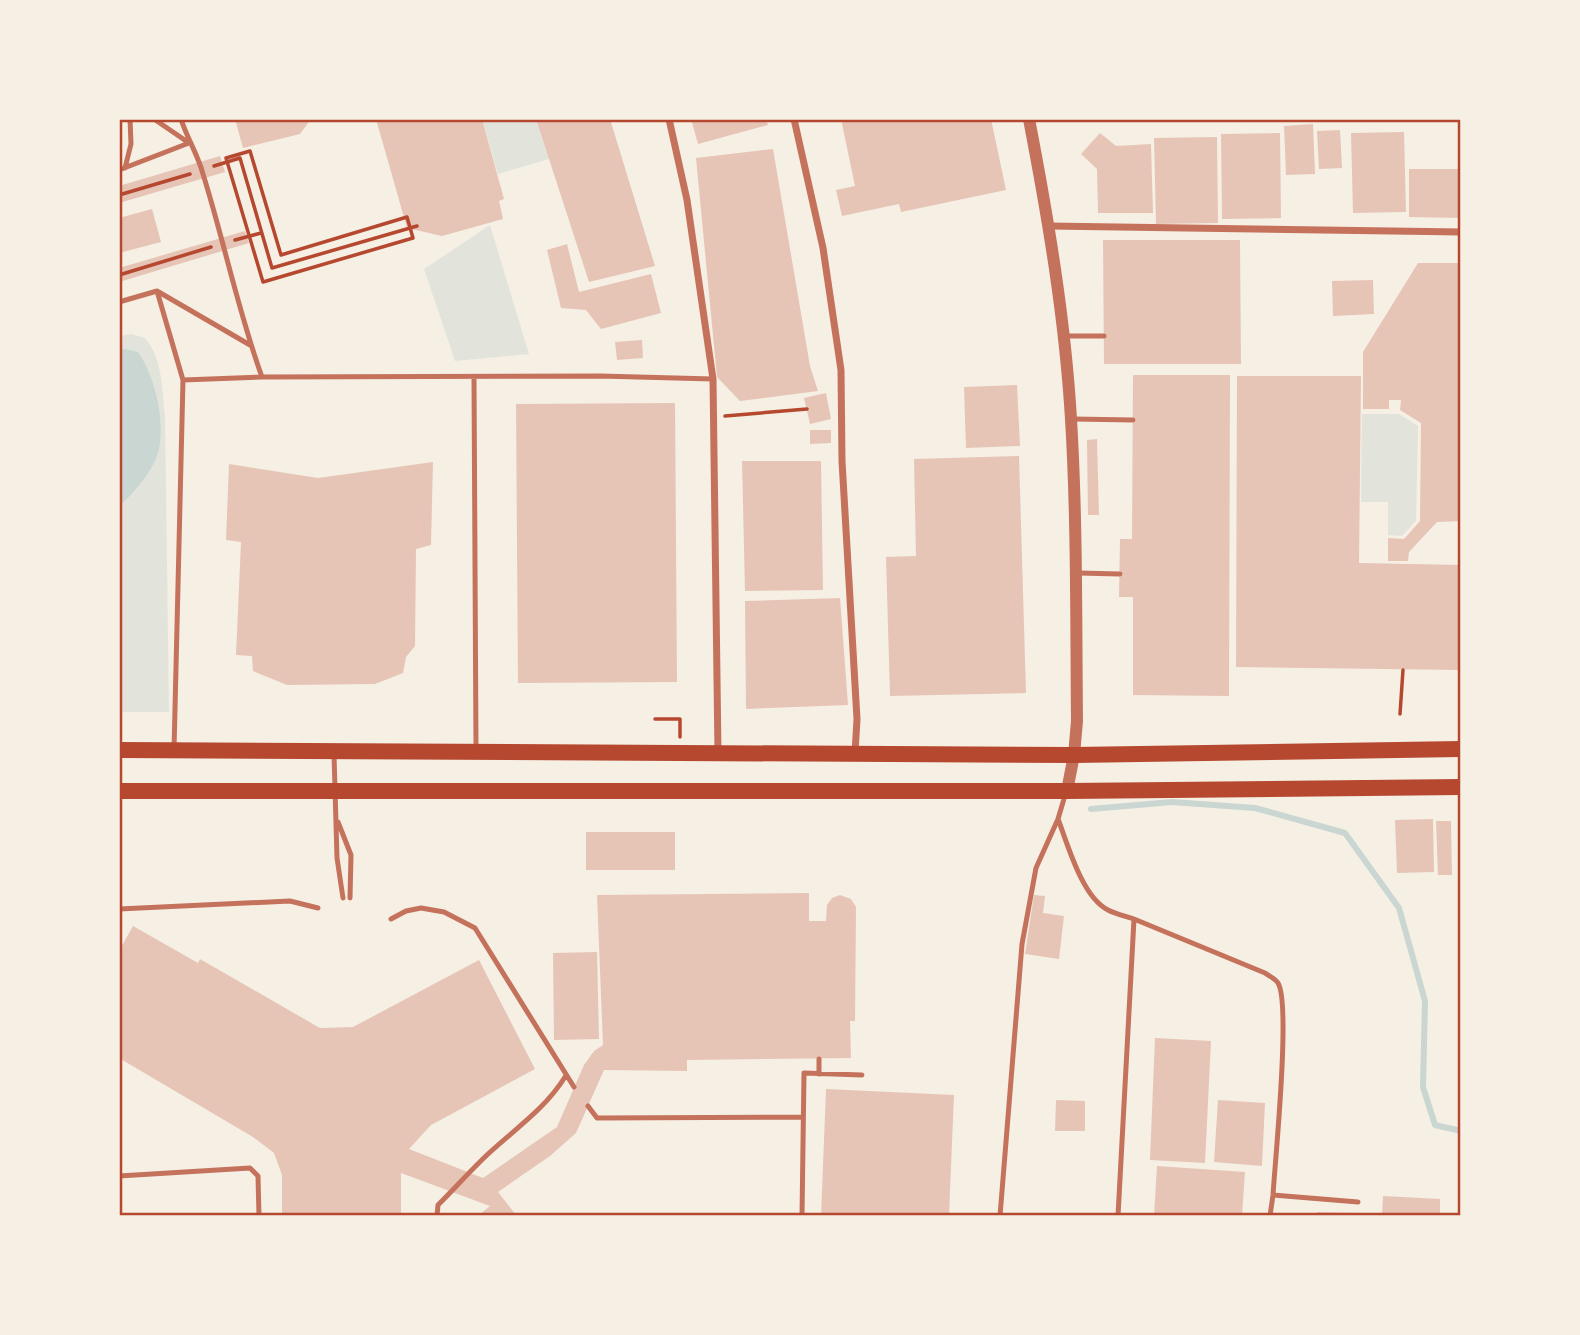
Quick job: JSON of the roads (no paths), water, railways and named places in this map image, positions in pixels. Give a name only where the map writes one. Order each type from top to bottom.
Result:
[{"type":"main road","points":[[119,750],[1074,755],[1461,749]]},
{"type":"main road","points":[[119,791],[1067,791],[1461,787]]},
{"type":"street","points":[[669,119],[693,237],[713,379],[718,753]]},
{"type":"street","points":[[794,119],[823,248],[841,370],[842,461],[857,719],[855,754]]},
{"type":"street","points":[[1029,119],[1049,226],[1071,419],[1077,722],[1067,791]]},
{"type":"street","points":[[1049,226],[1461,232]]},
{"type":"lane","points":[[122,169],[131,144],[130,119]]},
{"type":"lane","points":[[154,119],[189,143]]},
{"type":"lane","points":[[181,119],[202,170],[250,345],[262,377]]},
{"type":"lane","points":[[122,169],[189,143]]},
{"type":"lane","points":[[119,302],[157,291],[250,345]]},
{"type":"lane","points":[[157,291],[183,380],[174,750]]},
{"type":"lane","points":[[1063,336],[1104,336]]},
{"type":"lane","points":[[183,380],[262,377],[600,376],[713,379]]},
{"type":"lane","points":[[474,377],[476,752]]},
{"type":"lane","points":[[1071,419],[1133,420]]},
{"type":"lane","points":[[1075,573],[1120,574]]},
{"type":"lane","points":[[334,751],[337,858],[343,898]]},
{"type":"lane","points":[[1000,1216],[1022,944],[1036,868],[1058,819],[1067,791]]},
{"type":"lane","points":[[336,816],[351,855],[350,898]]},
{"type":"lane","points":[[1058,819],[1092,898],[1107,910],[1265,973],[1278,982],[1282,997],[1283,1027],[1270,1216]]},
{"type":"lane","points":[[119,909],[290,901],[318,908]]},
{"type":"lane","points":[[391,919],[405,911],[421,908],[444,912],[475,928],[565,1077],[574,1087]]},
{"type":"lane","points":[[1118,1216],[1134,919]]},
{"type":"lane","points":[[819,1059],[819,1074]]},
{"type":"lane","points":[[802,1216],[804,1073],[862,1075]]},
{"type":"lane","points":[[437,1216],[438,1205],[487,1155],[536,1113],[555,1093],[565,1077]]},
{"type":"lane","points":[[588,1106],[597,1118],[803,1117]]},
{"type":"lane","points":[[119,1176],[250,1168],[258,1176],[259,1216]]},
{"type":"lane","points":[[1273,1195],[1358,1202]]},
{"type":"waterway","points":[[1091,809],[1172,802],[1255,808],[1345,833],[1399,908],[1425,1001],[1423,1087],[1435,1125],[1461,1131]]}]
